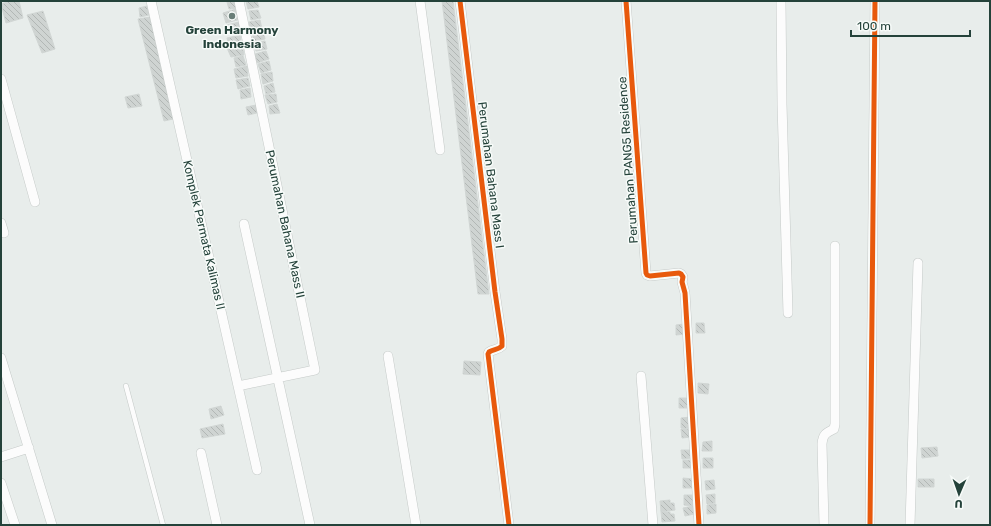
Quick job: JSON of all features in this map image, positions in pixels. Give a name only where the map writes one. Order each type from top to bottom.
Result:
[{"type":"street","name":"Komplek Permata Kalimas II","points":[[150,1],[257,470]]},
{"type":"street","name":"Perumahan Bahana Mass II","points":[[238,386],[315,370],[239,1]]},
{"type":"street","points":[[420,1],[440,150]]},
{"type":"street","name":"Perumahan Bahana Mass I","points":[[460,1],[493,277],[503,345],[498,349],[490,351],[488,354],[509,525]]},
{"type":"street","name":"Perumahan PANG5 Residence","points":[[626,1],[646,272],[647,275],[650,276],[678,273],[681,274],[683,278],[682,282],[685,293],[699,525]]},
{"type":"street","points":[[781,1],[788,313]]},
{"type":"street","points":[[870,525],[875,1]]},
{"type":"street","points":[[1,79],[35,202]]},
{"type":"street","points":[[1,222],[4,234]]},
{"type":"street","points":[[244,224],[310,525]]},
{"type":"street","points":[[824,525],[822,444],[826,433],[834,429],[835,424],[835,246]]},
{"type":"street","points":[[910,525],[918,263]]},
{"type":"street","points":[[388,356],[416,525]]},
{"type":"street","points":[[1,358],[52,525]]},
{"type":"street","points":[[641,376],[653,525]]},
{"type":"street","points":[[1,457],[28,448]]},
{"type":"street","points":[[201,453],[217,525]]},
{"type":"street","points":[[1,482],[15,525]]},
{"type":"lane","points":[[126,386],[163,525]]},
{"type":"building","points":[[10,1],[19,1],[23,18],[6,23],[1,4]]},
{"type":"building","points":[[236,1],[237,8],[229,9],[227,2]]},
{"type":"building","points":[[246,1],[257,1],[259,7],[248,9]]},
{"type":"building","points":[[442,1],[453,1],[489,294],[478,294]]},
{"type":"building","points":[[147,6],[149,15],[140,17],[139,8]]},
{"type":"building","name":"Green Harmony Indonesia","points":[[239,8],[241,19],[226,23],[223,13]]},
{"type":"building","points":[[258,10],[261,18],[251,20],[249,11]]},
{"type":"building","points":[[43,11],[55,49],[42,53],[27,15]]},
{"type":"building","points":[[150,17],[173,119],[164,121],[138,19]]},
{"type":"building","points":[[260,20],[262,29],[251,31],[249,22]]},
{"type":"building","points":[[239,22],[241,30],[229,33],[227,25]]},
{"type":"building","points":[[263,30],[265,39],[254,41],[252,33]]},
{"type":"building","points":[[240,35],[241,42],[229,46],[227,38]]},
{"type":"building","points":[[265,41],[267,49],[256,51],[254,43]]},
{"type":"building","points":[[242,45],[244,55],[231,57],[227,48]]},
{"type":"building","points":[[266,51],[269,59],[257,63],[255,54]]},
{"type":"building","points":[[243,56],[246,65],[236,67],[234,58]]},
{"type":"building","points":[[269,61],[271,70],[261,73],[258,64]]},
{"type":"building","points":[[247,66],[248,76],[236,78],[234,69]]},
{"type":"building","points":[[272,72],[273,81],[263,84],[261,74]]},
{"type":"building","points":[[248,78],[250,86],[238,89],[236,80]]},
{"type":"building","points":[[273,83],[275,92],[266,94],[264,86]]},
{"type":"building","points":[[250,88],[251,97],[241,99],[240,90]]},
{"type":"building","points":[[139,94],[142,106],[128,108],[125,97]]},
{"type":"building","points":[[276,94],[277,102],[268,104],[265,95]]},
{"type":"building","points":[[277,104],[280,113],[270,114],[269,106]]},
{"type":"building","points":[[256,105],[257,113],[248,115],[246,107]]},
{"type":"building","points":[[696,323],[704,323],[705,333],[696,333]]},
{"type":"building","points":[[684,324],[685,334],[676,335],[676,325]]},
{"type":"building","points":[[464,361],[481,362],[480,375],[463,374]]},
{"type":"building","points":[[698,383],[709,384],[708,394],[698,393]]},
{"type":"building","points":[[679,398],[689,398],[689,408],[679,408]]},
{"type":"building","points":[[221,406],[224,415],[211,419],[209,409]]},
{"type":"building","points":[[691,417],[691,429],[681,428],[681,418]]},
{"type":"building","points":[[223,424],[225,434],[202,438],[200,429]]},
{"type":"building","points":[[681,429],[691,429],[691,437],[682,438]]},
{"type":"building","points":[[712,441],[712,451],[702,451],[703,442]]},
{"type":"building","points":[[937,447],[938,456],[922,458],[921,448]]},
{"type":"building","points":[[681,450],[692,450],[692,458],[682,459]]},
{"type":"building","points":[[703,458],[713,458],[713,468],[703,468]]},
{"type":"building","points":[[683,460],[692,460],[692,468],[683,468]]},
{"type":"building","points":[[683,478],[693,479],[693,488],[683,488]]},
{"type":"building","points":[[918,479],[934,479],[934,487],[918,487]]},
{"type":"building","points":[[714,480],[715,489],[706,490],[705,481]]},
{"type":"building","points":[[715,494],[715,503],[707,504],[706,495]]},
{"type":"building","points":[[684,495],[693,495],[693,506],[684,505]]},
{"type":"building","points":[[670,500],[670,503],[674,503],[675,510],[661,512],[660,501]]},
{"type":"building","points":[[716,504],[716,513],[707,514],[707,505]]},
{"type":"building","points":[[693,506],[694,514],[685,516],[683,508]]},
{"type":"building","points":[[661,512],[670,512],[670,514],[674,514],[675,521],[662,522]]},
{"type":"cycle path","points":[[460,1],[502,339],[502,346],[489,352],[488,354],[509,525]]},
{"type":"cycle path","points":[[626,1],[646,273],[650,276],[679,273],[683,277],[682,282],[685,293],[699,525]]},
{"type":"cycle path","points":[[870,525],[875,1]]},
{"type":"place","name":"Green Harmony Indonesia","points":[[232,16]]}]
